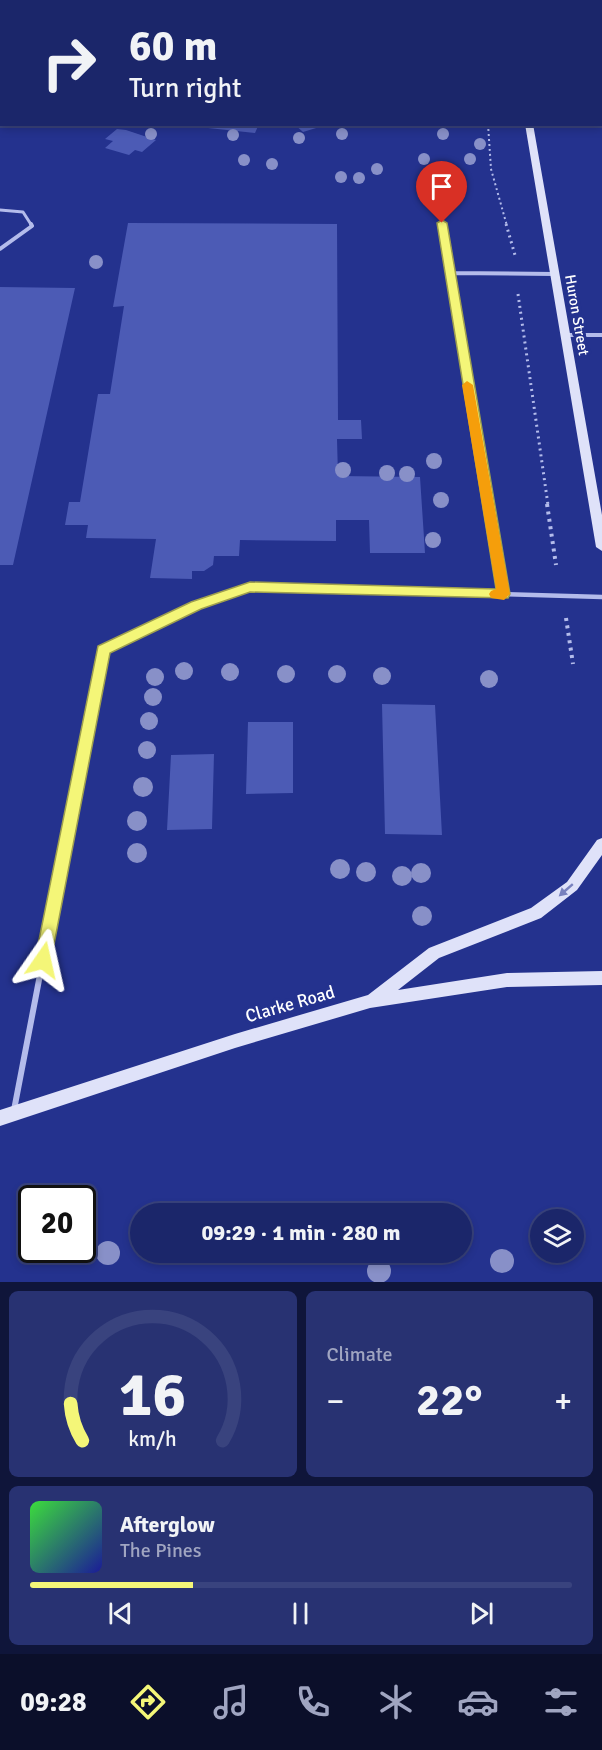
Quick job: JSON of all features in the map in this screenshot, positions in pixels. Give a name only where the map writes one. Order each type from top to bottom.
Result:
[{"type":"main road","name":"Huron Street","points":[[529,126],[602,547]]},
{"type":"main road","points":[[370,1001],[434,953],[536,913],[572,886],[602,844]]},
{"type":"main road","name":"Clarke Road","points":[[7,1116],[234,1041],[370,1001],[507,980],[602,978]]},
{"type":"lane","points":[[0,210],[23,212],[32,226],[0,249]]},
{"type":"lane","points":[[442,223],[504,594]]},
{"type":"lane","points":[[449,273],[554,274]]},
{"type":"lane","points":[[565,335],[602,335]]},
{"type":"lane","points":[[7,1116],[103,650],[196,606],[250,587],[602,597]]},
{"type":"path","points":[[488,126],[491,169],[515,257]]},
{"type":"path","points":[[518,294],[556,565]]},
{"type":"path","points":[[566,618],[573,664]]},
{"type":"building","points":[[208,126],[258,126],[255,133],[208,128]]},
{"type":"building","points":[[296,126],[323,126],[303,132]]},
{"type":"building","points":[[117,129],[156,140],[142,152],[135,150],[129,155],[105,148],[113,141],[105,139]]},
{"type":"building","points":[[128,223],[337,224],[338,420],[361,420],[362,439],[337,439],[338,476],[420,477],[425,553],[370,553],[369,520],[336,520],[336,541],[240,540],[239,556],[214,556],[213,565],[204,571],[192,571],[192,579],[150,578],[156,539],[86,538],[88,525],[65,525],[69,502],[80,502],[98,394],[110,394],[124,306],[113,307]]},
{"type":"building","points":[[0,287],[75,288],[13,565],[0,565]]},
{"type":"building","points":[[382,704],[435,705],[442,835],[385,834]]},
{"type":"building","points":[[248,722],[293,722],[293,793],[246,794]]},
{"type":"building","points":[[214,754],[212,829],[167,830],[171,755]]},
{"type":"slow traffic","points":[[467,385],[485,476],[504,594],[496,594]]},
{"type":"route","points":[[43,960],[103,650],[196,606],[250,587],[504,594],[452,294],[442,223]]}]
